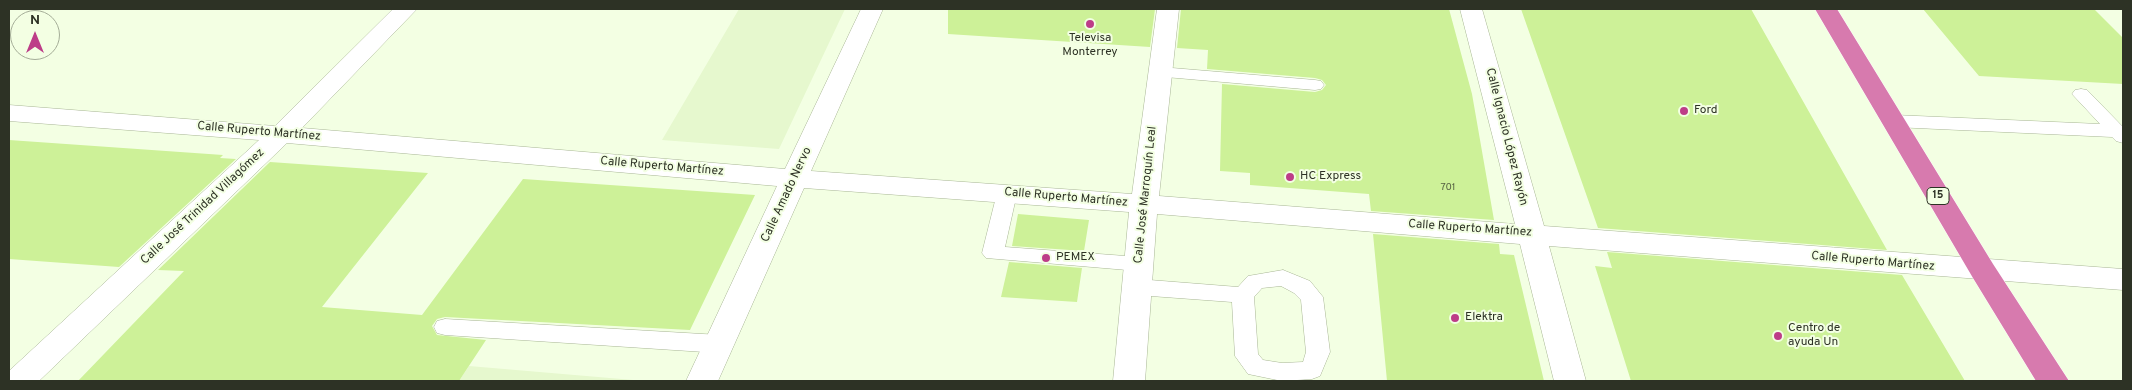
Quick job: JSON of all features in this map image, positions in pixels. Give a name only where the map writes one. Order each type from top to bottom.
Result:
[{"type":"highway","name":"15","points":[[1826,9],[1983,271],[2053,381]]},
{"type":"street","name":"Calle José Trinidad Villagómez","points":[[19,381],[281,134],[406,9]]},
{"type":"street","name":"Calle Amado Nervo","points":[[702,381],[872,9]]},
{"type":"street","name":"Calle José Marroquín Leal","points":[[1130,381],[1144,204],[1168,9]]},
{"type":"street","name":"Calle Ignacio López Rayón","points":[[1471,9],[1570,381]]},
{"type":"street","name":"Calle Ruperto Martínez","points":[[9,114],[281,134],[795,179],[1007,193],[1983,271],[2123,280]]},
{"type":"lane","points":[[1160,72],[1315,85]]},
{"type":"lane","points":[[2081,94],[2120,134]]},
{"type":"lane","points":[[1894,121],[2120,134]]},
{"type":"lane","points":[[1007,193],[993,252],[1138,275],[1243,295]]},
{"type":"lane","points":[[1282,278],[1302,287],[1312,297],[1318,352],[1312,370],[1282,372],[1256,368],[1247,356],[1243,295],[1256,281],[1282,278]]},
{"type":"lane","points":[[445,327],[720,344]]},
{"type":"shaded area","points":[[739,9],[845,9],[779,149],[662,140]]},
{"type":"shaded area","points":[[469,366],[645,381],[459,381]]},
{"type":"building","name":"Televisa Monterrey","points":[[948,9],[1155,9],[1150,47],[948,34]]},
{"type":"building","points":[[1181,9],[1449,9],[1472,94],[1494,220],[1371,211],[1369,194],[1250,185],[1250,173],[1220,171],[1222,84],[1315,92],[1322,90],[1326,85],[1322,80],[1315,78],[1207,69],[1208,50],[1177,48]]},
{"type":"building","name":"Ford","points":[[1521,9],[1751,9],[1887,250],[1598,228]]},
{"type":"building","points":[[1923,9],[2094,9],[2123,38],[2123,84],[1979,76]]},
{"type":"building","points":[[9,140],[223,155],[220,158],[236,159],[119,267],[9,259]]},
{"type":"building","points":[[270,162],[428,173],[322,307],[422,315],[523,179],[755,195],[690,330],[445,317],[437,319],[432,326],[437,335],[486,340],[459,381],[78,381],[184,271],[158,270]]},
{"type":"building","points":[[1018,214],[1089,220],[1084,251],[1012,246]]},
{"type":"building","name":"Elektra","points":[[1373,234],[1499,244],[1500,254],[1514,255],[1544,381],[1387,381]]},
{"type":"building","name":"Centro de ayuda Un","points":[[1607,252],[1902,275],[1965,381],[1631,381],[1595,266],[1612,268]]},
{"type":"building","points":[[1009,262],[1082,268],[1077,302],[1001,297]]},
{"type":"place","name":"Televisa Monterrey","points":[[1090,24]]},
{"type":"place","name":"Ford","points":[[1684,111]]},
{"type":"place","name":"HC Express","points":[[1290,177]]},
{"type":"place","name":"PEMEX","points":[[1046,258]]},
{"type":"place","name":"Elektra","points":[[1455,318]]},
{"type":"place","name":"Centro de ayuda Un","points":[[1778,336]]}]
